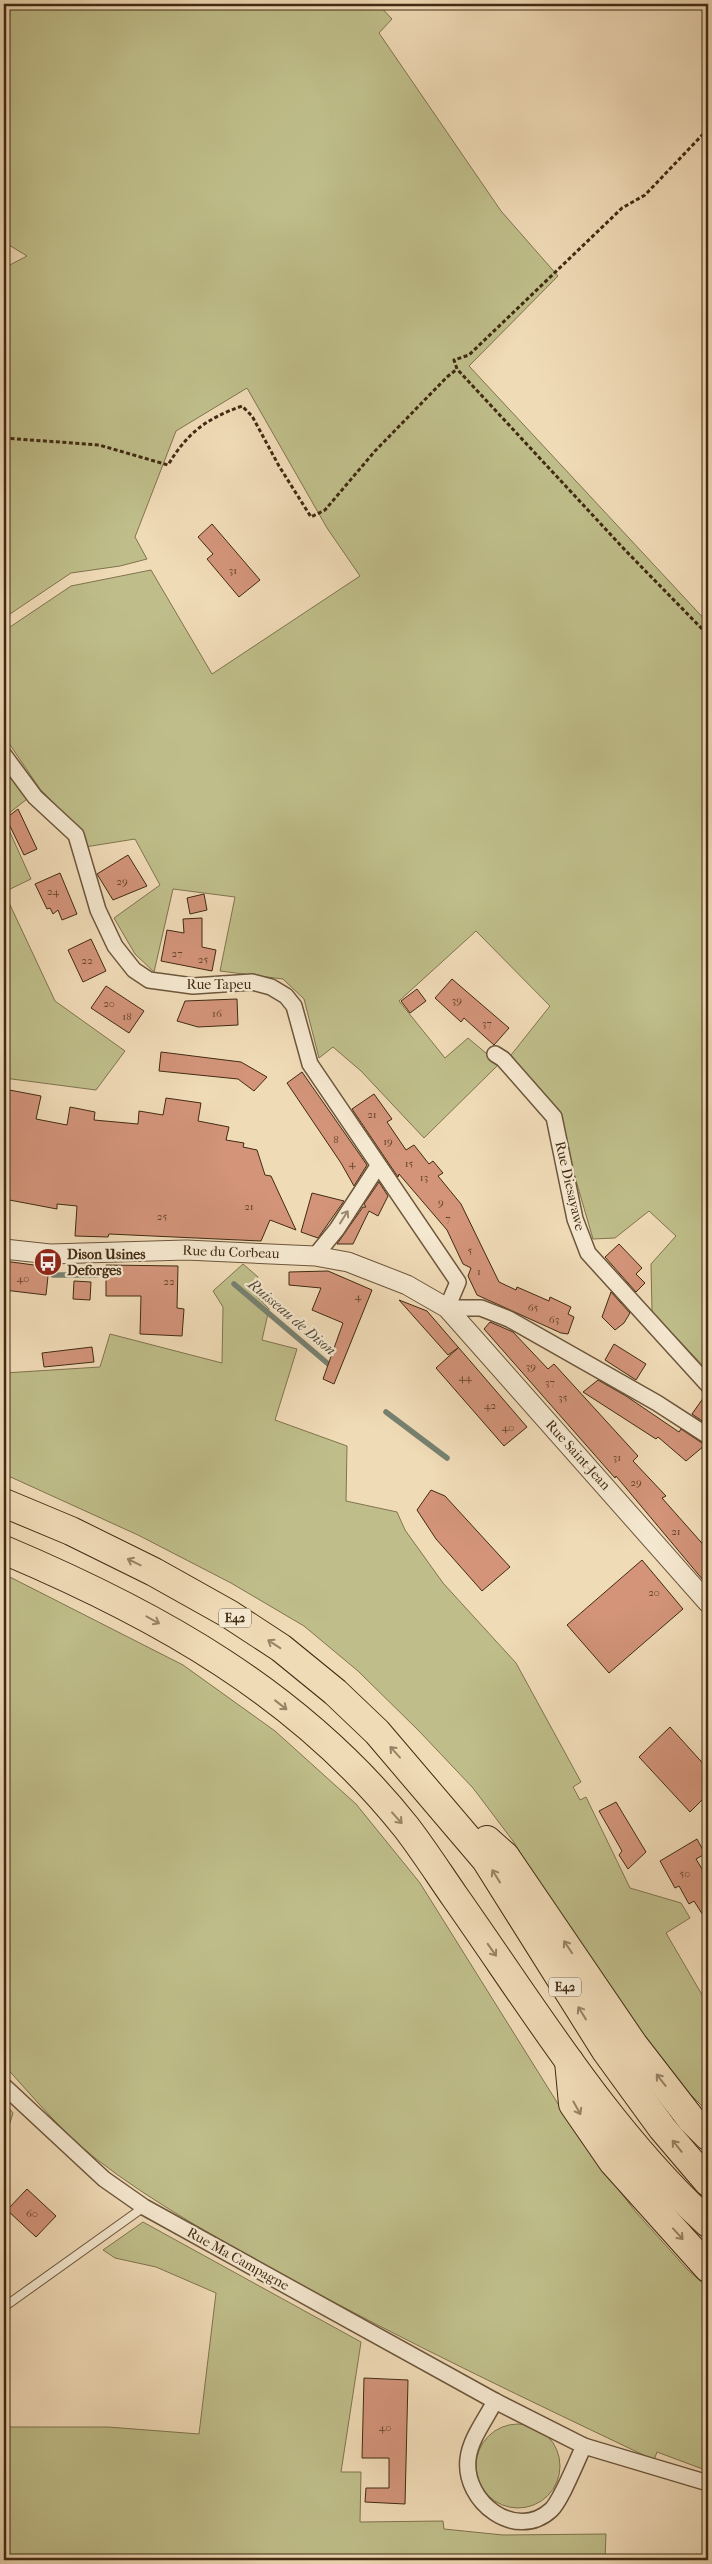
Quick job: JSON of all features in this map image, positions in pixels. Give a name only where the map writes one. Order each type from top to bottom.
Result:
[{"type":"highway","name":"E42","points":[[4,1503],[71,1532],[154,1572],[229,1614],[281,1648],[335,1692],[377,1732],[427,1788],[486,1860],[606,2051],[662,2128],[708,2182]]},
{"type":"highway","name":"E42","points":[[4,1550],[130,1607],[195,1643],[242,1675],[298,1718],[351,1766],[406,1827],[569,2060],[641,2154],[708,2223]]},
{"type":"highway","points":[[427,1788],[506,1856],[632,2044],[691,2119],[708,2136]]},
{"type":"highway","points":[[569,2060],[573,2104],[613,2162],[708,2268]]},
{"type":"street","name":"Rue Tapeu","points":[[4,755],[35,798],[76,834],[98,910],[116,946],[134,970],[149,980],[193,986],[252,982],[271,987],[286,996],[294,1006],[310,1064],[458,1282],[447,1308]]},
{"type":"street","name":"Rue Diesayawe","points":[[495,1054],[503,1059],[554,1117],[575,1219],[588,1253],[708,1384]]},
{"type":"street","points":[[315,1256],[337,1229],[378,1166]]},
{"type":"street","name":"Rue du Corbeau","points":[[4,1249],[50,1254],[186,1250],[315,1256],[348,1262],[390,1279],[447,1308]]},
{"type":"street","points":[[447,1308],[481,1308],[509,1319],[657,1403],[708,1436]]},
{"type":"street","name":"Rue Saint-Jean","points":[[447,1308],[708,1603]]},
{"type":"street","name":"Rue Ma Campagne","points":[[4,2086],[104,2179],[144,2207],[495,2401],[584,2446],[708,2484]]},
{"type":"street","points":[[495,2401],[471,2445],[468,2459],[469,2478],[488,2509],[503,2518],[519,2522],[536,2520],[553,2509],[584,2446]]},
{"type":"lane","points":[[4,2307],[144,2207]]},
{"type":"path","points":[[708,129],[645,195],[622,208],[469,355],[454,360],[457,369],[625,550],[708,635]]},
{"type":"path","points":[[4,438],[99,445],[168,465],[181,443],[198,428],[221,414],[242,406],[252,416],[279,466],[311,517],[325,510],[375,451],[447,376],[457,369]]},
{"type":"shaded area","points":[[4,4],[378,4],[392,19],[379,33],[501,211],[558,276],[469,366],[708,623],[708,1371],[652,1312],[651,1264],[676,1236],[649,1211],[615,1238],[593,1239],[556,1112],[511,1055],[550,1006],[476,931],[399,1001],[445,1058],[468,1038],[499,1064],[424,1138],[361,1071],[333,1047],[319,1058],[304,999],[283,979],[220,971],[235,897],[173,889],[154,972],[135,954],[114,918],[160,885],[135,839],[85,847],[79,828],[40,789],[4,736],[4,631],[71,586],[151,570],[212,674],[360,576],[327,528],[247,388],[176,431],[135,537],[147,559],[120,566],[71,573],[4,618],[4,268],[27,256],[4,242]]},
{"type":"shaded area","points":[[4,762],[27,799],[4,817]]},
{"type":"shaded area","points":[[4,819],[31,879],[4,892]]},
{"type":"shaded area","points":[[4,892],[55,1001],[125,1051],[96,1090],[4,1078]]},
{"type":"shaded area","points":[[243,1264],[258,1277],[253,1292],[269,1309],[262,1340],[297,1349],[275,1420],[347,1446],[346,1501],[397,1512],[405,1530],[443,1583],[516,1663],[581,1782],[573,1787],[580,1800],[586,1797],[630,1888],[681,1903],[690,1918],[666,1933],[708,2005],[708,2112],[674,2078],[572,1937],[513,1841],[473,1788],[358,1671],[304,1626],[231,1583],[138,1535],[4,1474],[4,1373],[100,1367],[110,1334],[222,1363],[223,1307],[213,1291]]},
{"type":"shaded area","points":[[4,1574],[183,1665],[275,1731],[356,1804],[420,1883],[580,2139],[635,2211],[687,2269],[708,2288],[708,2471],[657,2452],[654,2460],[468,2371],[285,2276],[212,2235],[141,2191],[95,2158],[59,2126],[4,2065]]},
{"type":"shaded area","points":[[4,2102],[13,2113],[4,2142]]},
{"type":"shaded area","points":[[143,2222],[361,2342],[341,2472],[361,2472],[360,2522],[443,2521],[444,2529],[503,2535],[606,2534],[605,2560],[4,2560],[4,2427],[108,2427],[199,2434],[216,2293],[156,2267],[115,2258],[103,2250]]},
{"type":"shaded area","points":[[518,2424],[541,2431],[553,2443],[560,2466],[553,2489],[541,2501],[518,2508],[495,2501],[483,2489],[476,2466],[483,2443],[495,2431]]},
{"type":"building","points":[[212,524],[260,580],[239,597],[207,559],[213,554],[198,537]]},
{"type":"building","points":[[18,809],[37,849],[24,855],[6,818]]},
{"type":"building","points":[[128,855],[147,886],[113,900],[97,874]]},
{"type":"building","points":[[60,873],[77,914],[62,920],[58,910],[53,914],[50,908],[47,909],[35,884]]},
{"type":"building","points":[[204,894],[207,910],[190,914],[187,898]]},
{"type":"building","points":[[202,918],[202,947],[216,950],[212,971],[161,961],[167,930],[184,933],[183,919]]},
{"type":"building","points":[[91,939],[106,971],[83,982],[68,950]]},
{"type":"building","points":[[452,979],[509,1028],[494,1045],[464,1018],[461,1022],[435,998]]},
{"type":"building","points":[[106,986],[144,1011],[129,1033],[91,1008]]},
{"type":"building","points":[[417,989],[426,1001],[410,1013],[401,1001]]},
{"type":"building","points":[[237,999],[238,1025],[198,1027],[177,1021],[185,1001]]},
{"type":"building","points":[[161,1052],[241,1062],[267,1077],[254,1091],[238,1079],[159,1071]]},
{"type":"building","points":[[302,1072],[367,1165],[354,1186],[341,1163],[287,1083]]},
{"type":"building","points":[[4,1089],[41,1096],[36,1119],[67,1125],[70,1107],[95,1112],[94,1120],[138,1124],[139,1111],[163,1115],[166,1098],[201,1103],[198,1121],[229,1127],[226,1140],[244,1143],[243,1147],[257,1150],[265,1175],[271,1176],[296,1230],[270,1220],[261,1241],[109,1234],[108,1237],[75,1236],[77,1206],[57,1204],[57,1209],[4,1199]]},
{"type":"building","points":[[374,1094],[392,1119],[387,1122],[406,1150],[414,1145],[429,1164],[433,1161],[443,1173],[438,1176],[461,1204],[499,1282],[516,1290],[517,1287],[549,1301],[550,1297],[571,1307],[568,1314],[574,1317],[568,1334],[561,1333],[477,1295],[468,1276],[471,1268],[463,1264],[447,1230],[399,1174],[398,1177],[352,1109]]},
{"type":"building","points":[[379,1182],[388,1196],[378,1216],[369,1211],[353,1244],[337,1244],[363,1207],[366,1207],[364,1204]]},
{"type":"building","points":[[312,1193],[344,1201],[318,1238],[301,1232]]},
{"type":"building","points":[[619,1244],[642,1268],[636,1274],[645,1283],[636,1292],[605,1257]]},
{"type":"building","points":[[4,1261],[49,1267],[46,1295],[4,1290]]},
{"type":"building","points":[[106,1265],[178,1266],[177,1308],[184,1309],[182,1336],[140,1334],[141,1296],[106,1296]]},
{"type":"building","points":[[328,1271],[372,1290],[334,1384],[323,1379],[343,1323],[312,1310],[321,1288],[289,1285],[289,1272]]},
{"type":"building","points":[[74,1281],[91,1282],[90,1300],[73,1299]]},
{"type":"building","points":[[611,1292],[630,1313],[624,1323],[615,1330],[602,1317]]},
{"type":"building","points":[[399,1300],[427,1311],[527,1427],[504,1446],[436,1368],[458,1348],[448,1355]]},
{"type":"building","points":[[490,1322],[513,1332],[548,1369],[554,1364],[638,1456],[633,1461],[666,1496],[662,1498],[708,1550],[708,1586],[616,1476],[615,1478],[484,1329]]},
{"type":"building","points":[[614,1344],[646,1364],[636,1380],[605,1360]]},
{"type":"building","points":[[92,1347],[94,1362],[44,1367],[42,1353]]},
{"type":"building","points":[[598,1380],[626,1396],[679,1432],[681,1429],[705,1445],[686,1461],[658,1437],[656,1439],[583,1392]]},
{"type":"building","points":[[706,1394],[708,1394],[708,1425],[692,1414]]},
{"type":"building","points":[[431,1490],[445,1496],[510,1567],[482,1591],[436,1539],[417,1510]]},
{"type":"building","points":[[642,1560],[683,1609],[609,1673],[567,1625]]},
{"type":"building","points":[[670,1727],[708,1769],[708,1794],[690,1812],[639,1757]]},
{"type":"building","points":[[616,1802],[646,1852],[628,1869],[619,1855],[622,1851],[599,1811]]},
{"type":"building","points":[[697,1839],[705,1854],[696,1859],[708,1879],[708,1923],[694,1901],[689,1904],[679,1886],[675,1888],[660,1861]]},
{"type":"building","points":[[27,2189],[56,2216],[36,2237],[7,2210]]},
{"type":"building","points":[[364,2378],[408,2380],[405,2504],[365,2502],[366,2488],[389,2488],[389,2458],[362,2458]]},
{"type":"waterway","name":"Ruisseau de Dison","points":[[53,1275],[97,1275]]},
{"type":"waterway","name":"Ruisseau de Dison","points":[[234,1284],[333,1368]]},
{"type":"waterway","name":"Ruisseau de Dison","points":[[386,1412],[447,1458]]},
{"type":"place","name":"Dison Usines Deforges","points":[[48,1262]]}]
